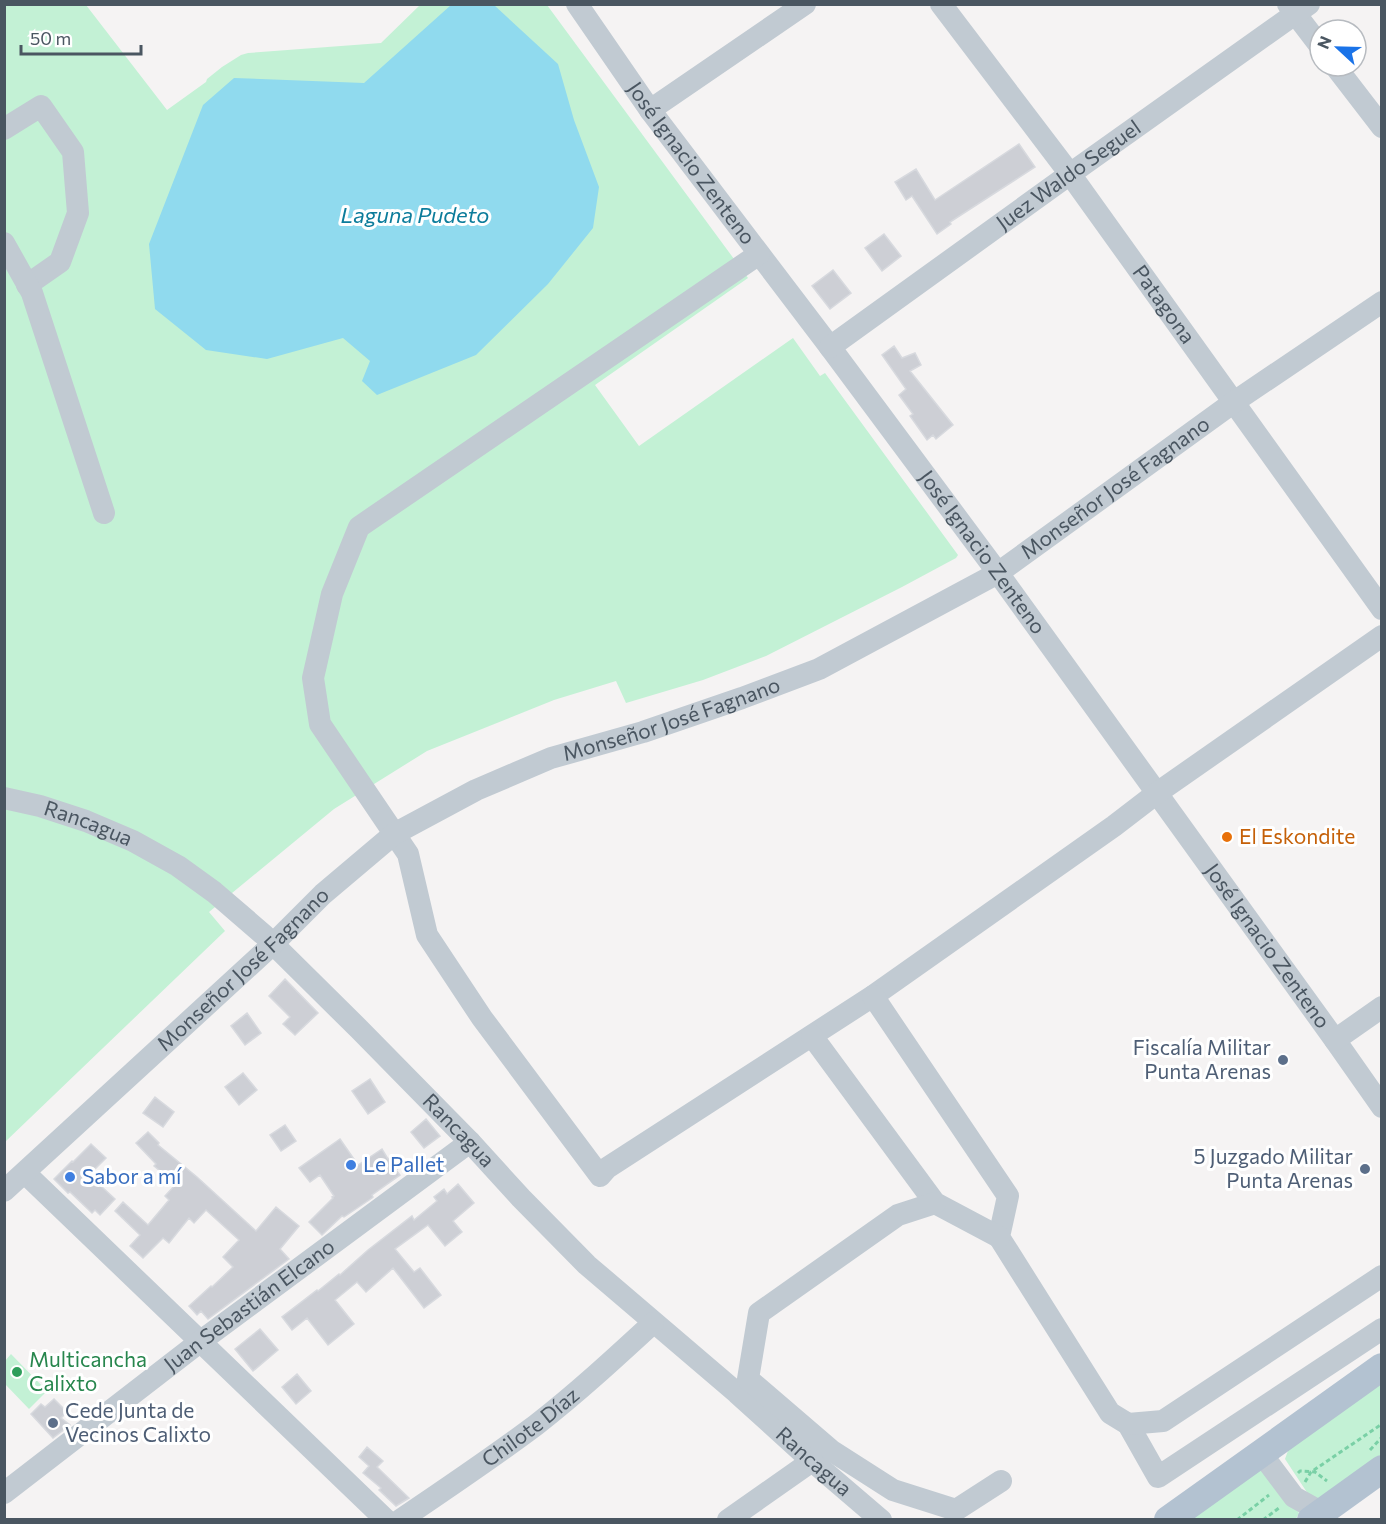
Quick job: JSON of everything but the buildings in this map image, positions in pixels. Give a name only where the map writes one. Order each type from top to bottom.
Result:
[{"type":"main road","points":[[1168,1520],[1382,1367]]},
{"type":"main road","points":[[1319,1517],[1375,1460]]},
{"type":"street","name":"José Ignacio Zenteno","points":[[577,4],[650,110],[998,573],[1382,1107]]},
{"type":"street","points":[[650,110],[805,4]]},
{"type":"street","name":"Patagona","points":[[941,4],[1070,174],[1382,609]]},
{"type":"street","points":[[1297,8],[1308,26]]},
{"type":"street","name":"Juez Waldo Seguel","points":[[830,347],[1297,8]]},
{"type":"street","points":[[1344,78],[1382,127]]},
{"type":"street","points":[[4,129],[41,106],[72,152],[78,213],[60,262],[27,285]]},
{"type":"street","points":[[4,243],[32,293],[104,513]]},
{"type":"street","points":[[759,254],[359,527],[333,594],[313,678],[320,724],[408,854],[427,935],[482,1018],[600,1176],[607,1168],[873,996],[1382,636]]},
{"type":"street","name":"Monseñor José Fagnano","points":[[4,1191],[272,945],[323,894],[394,834],[476,790],[551,758],[643,732],[819,669],[998,573],[1234,402],[1382,302]]},
{"type":"street","name":"Rancagua","points":[[4,798],[40,806],[86,821],[133,841],[178,866],[214,892],[264,935],[359,1029],[587,1265],[881,1520]]},
{"type":"street","points":[[873,996],[1008,1196],[999,1237]]},
{"type":"street","points":[[1335,1040],[1382,1007]]},
{"type":"street","points":[[812,1035],[935,1203],[999,1237],[1110,1413],[1128,1424],[1158,1477],[1382,1329]]},
{"type":"street","name":"Juan Sebastián Elcano","points":[[4,1493],[201,1341],[470,1142]]},
{"type":"street","points":[[25,1173],[386,1520]]},
{"type":"street","points":[[935,1203],[898,1215],[759,1313],[748,1379],[832,1451],[893,1490],[956,1510],[1001,1481]]},
{"type":"street","points":[[1128,1424],[1163,1421],[1382,1276]]},
{"type":"street","name":"Chilote Díaz","points":[[400,1520],[489,1460],[537,1424],[596,1376],[653,1323]]},
{"type":"street","points":[[1261,1453],[1289,1490],[1319,1517]]},
{"type":"street","points":[[728,1520],[812,1461]]},
{"type":"path","points":[[1237,1520],[1289,1490],[1306,1487],[1305,1481],[1311,1472],[1382,1424]]},
{"type":"path","points":[[1375,1460],[1382,1437]]},
{"type":"path","points":[[1263,1520],[1289,1490],[1300,1471],[1315,1472],[1329,1483]]},
{"type":"green space","points":[[5,5],[86,5],[167,110],[241,55],[381,43],[420,5],[547,5],[748,278],[595,385],[639,446],[793,338],[820,376],[825,373],[958,555],[902,587],[766,656],[703,680],[626,703],[616,681],[554,700],[427,751],[334,809],[209,912],[225,931],[5,1142]]},
{"type":"green space","name":"Multicancha Calixto","points":[[11,1354],[47,1391],[29,1409],[5,1384],[5,1361]]},
{"type":"green space","points":[[1381,1384],[1381,1463],[1314,1503],[1285,1459],[1289,1448]]},
{"type":"green space","points":[[1258,1470],[1270,1472],[1299,1513],[1296,1519],[1188,1520]]},
{"type":"water","name":"Laguna Pudeto","points":[[451,5],[494,5],[558,64],[574,120],[599,187],[593,228],[548,284],[476,355],[377,395],[362,381],[370,361],[343,338],[267,359],[206,350],[155,309],[149,244],[203,105],[234,78],[364,83]]},
{"type":"place","name":"El Eskondite","points":[[1227,837]]},
{"type":"place","name":"Fiscalía Militar Punta Arenas","points":[[1283,1060]]},
{"type":"place","name":"Le Pallet","points":[[351,1165]]},
{"type":"place","name":"5 Juzgado Militar Punta Arenas","points":[[1365,1169]]},
{"type":"place","name":"Sabor a mí","points":[[70,1177]]},
{"type":"place","name":"Multicancha Calixto","points":[[17,1372]]},
{"type":"place","name":"Cede Junta de Vecinos Calixto","points":[[53,1423]]}]
